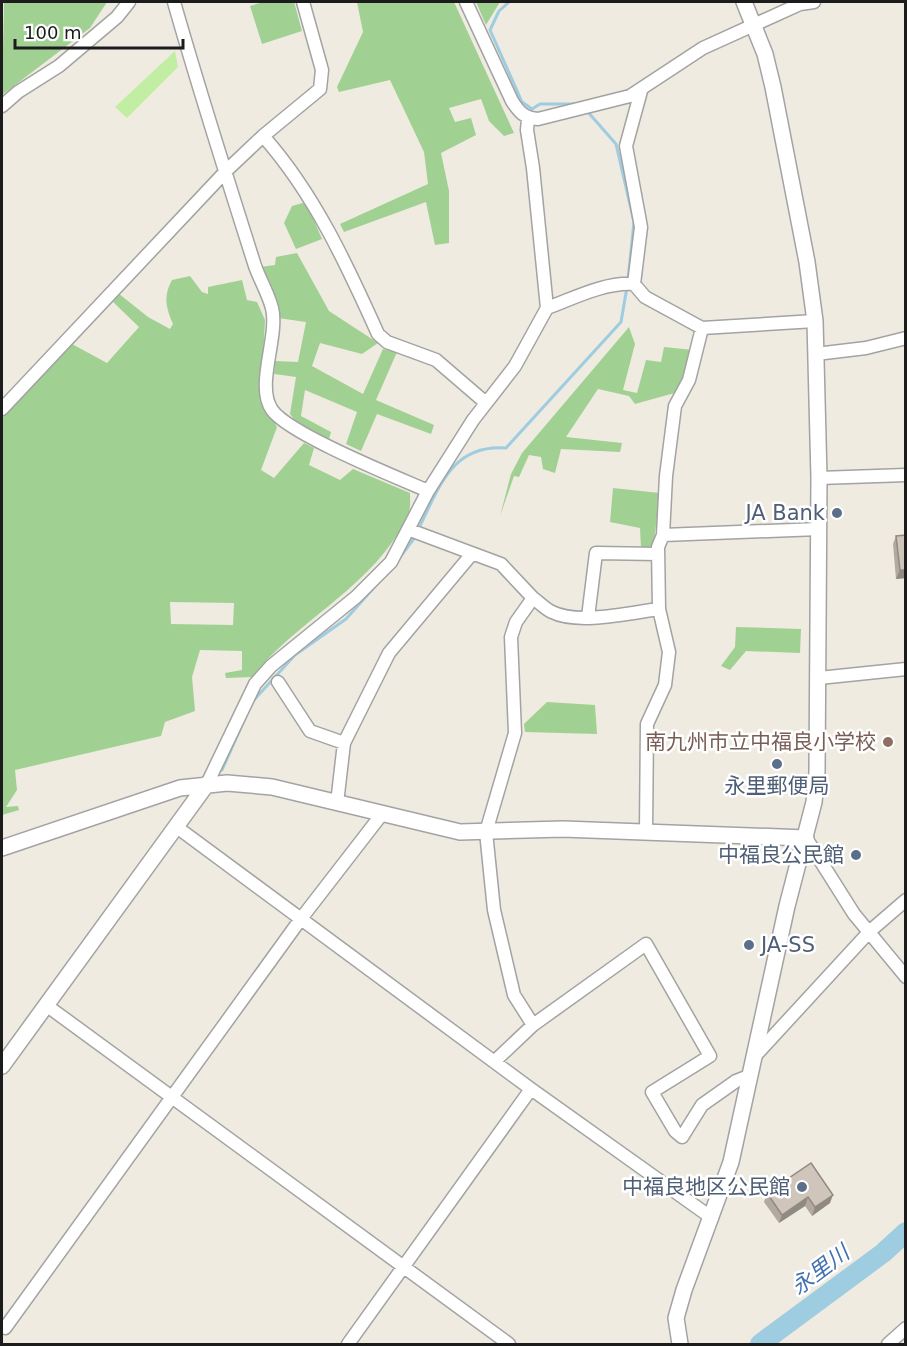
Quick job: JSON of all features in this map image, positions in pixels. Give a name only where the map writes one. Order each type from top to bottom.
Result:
[{"type":"street","points":[[2,106],[18,92],[59,66],[117,17],[129,2]]},
{"type":"street","points":[[174,2],[206,115],[227,170],[256,268],[272,309],[266,399],[274,412],[293,428],[428,491]]},
{"type":"street","points":[[2,409],[227,170],[320,89],[322,70],[303,2]]},
{"type":"street","points":[[466,2],[512,101],[528,118],[538,119],[585,110],[641,91],[703,48],[800,4],[814,2]]},
{"type":"street","points":[[680,1344],[676,1318],[730,1162],[787,906],[814,802],[819,678],[819,478],[815,321],[807,262],[773,87],[744,2]]},
{"type":"street","points":[[630,284],[641,227],[626,146],[641,91]]},
{"type":"street","points":[[2,1066],[178,828],[207,784],[255,684],[272,666],[356,597],[416,533],[428,491],[486,403],[515,366],[547,308],[527,130],[528,118]]},
{"type":"street","points":[[264,136],[285,160],[330,234],[378,334],[387,342],[436,360],[486,403]]},
{"type":"street","points":[[547,308],[611,286],[630,284],[645,297],[702,328],[815,321]]},
{"type":"street","points":[[646,832],[647,724],[665,685],[669,652],[659,609],[658,555],[663,536],[666,476],[675,406],[689,380],[702,328]]},
{"type":"street","points":[[816,354],[866,348],[906,338]]},
{"type":"street","points":[[819,478],[906,475]]},
{"type":"street","points":[[663,536],[819,529]]},
{"type":"street","points":[[416,533],[471,555],[501,564],[533,598],[550,612],[563,616],[588,617],[659,609]]},
{"type":"street","points":[[588,617],[596,553],[658,555]]},
{"type":"street","points":[[337,803],[344,743],[389,653],[471,555]]},
{"type":"street","points":[[532,1025],[513,994],[494,910],[486,832],[515,733],[511,637],[516,622],[533,598]]},
{"type":"street","points":[[819,678],[906,669]]},
{"type":"street","points":[[278,682],[310,731],[344,743]]},
{"type":"street","points":[[2,848],[180,788],[207,784],[272,787],[460,832],[563,829],[806,838]]},
{"type":"street","points":[[5,1328],[300,920],[382,814]]},
{"type":"street","points":[[178,828],[300,920],[496,1060],[531,1089],[712,1218]]},
{"type":"street","points":[[806,838],[854,914],[906,977]]},
{"type":"street","points":[[755,1056],[870,931],[906,900]]},
{"type":"street","points":[[496,1060],[532,1025],[646,944],[710,1056],[652,1092],[675,1131],[682,1137],[702,1105],[736,1081],[751,1075]]},
{"type":"street","points":[[46,1005],[509,1344]]},
{"type":"street","points":[[348,1344],[405,1269],[531,1089]]},
{"type":"street","points":[[888,1344],[906,1328]]},
{"type":"green space","points":[[4,2],[107,2],[90,28],[2,95]]},
{"type":"green space","points":[[263,2],[294,2],[302,31],[262,44],[250,6]]},
{"type":"green space","points":[[357,2],[454,2],[514,133],[504,136],[489,121],[481,99],[449,108],[455,122],[471,118],[476,135],[441,153],[449,191],[449,243],[435,245],[426,202],[344,232],[340,224],[428,184],[424,152],[390,80],[339,92],[337,87],[363,32]]},
{"type":"green space","points":[[476,2],[500,2],[486,25]]},
{"type":"green space","points":[[175,51],[178,67],[127,118],[115,107]]},
{"type":"green space","points":[[306,202],[322,239],[296,249],[284,223],[292,206]]},
{"type":"green space","points":[[297,253],[329,311],[378,343],[362,354],[320,343],[312,366],[363,394],[383,349],[397,352],[376,400],[434,425],[431,434],[377,414],[361,451],[346,444],[357,412],[305,390],[301,416],[331,432],[329,439],[298,425],[290,414],[296,377],[274,374],[275,361],[298,362],[306,322],[278,318],[260,267],[275,265],[276,257]]},
{"type":"green space","points":[[190,276],[202,292],[208,294],[208,287],[242,280],[247,300],[257,302],[265,320],[261,399],[277,427],[261,470],[274,478],[304,443],[314,448],[309,465],[340,480],[353,469],[410,493],[409,513],[394,540],[357,582],[271,656],[252,677],[226,678],[225,673],[242,670],[242,651],[200,650],[192,677],[195,711],[165,722],[161,736],[15,770],[17,790],[6,807],[18,806],[19,810],[2,815],[2,418],[72,344],[107,363],[139,327],[111,300],[118,293],[148,317],[170,329],[173,324],[167,307],[167,297],[172,280]],"holes":[[[170,602],[234,603],[233,625],[171,624]]]},
{"type":"green space","points":[[629,327],[635,344],[623,390],[637,393],[646,360],[661,362],[664,347],[693,350],[678,392],[635,404],[629,396],[598,389],[566,437],[622,443],[620,452],[561,449],[555,473],[543,469],[541,457],[529,455],[519,477],[514,476],[500,516],[511,474],[522,453]]},
{"type":"green space","points":[[613,488],[660,493],[653,549],[641,548],[640,528],[610,522]]},
{"type":"green space","points":[[736,627],[801,629],[800,653],[746,651],[730,670],[721,666],[735,647]]},
{"type":"green space","points":[[547,702],[595,705],[597,734],[525,732],[524,724]]},
{"type":"building","points":[[906,535],[906,570],[900,570],[896,536]]},
{"type":"building","name":"中福良地区公民館","points":[[811,1163],[833,1195],[815,1207],[808,1197],[782,1215],[767,1193]]},
{"type":"waterway","points":[[509,2],[499,11],[490,30],[522,102],[532,109],[540,104],[577,104]]},
{"type":"waterway","points":[[587,111],[616,144],[634,222],[628,280]]},
{"type":"waterway","points":[[418,530],[449,472],[472,453],[506,448],[621,322],[627,287]]},
{"type":"waterway","points":[[400,557],[416,536]]},
{"type":"waterway","points":[[253,701],[295,655],[346,619],[378,583]]},
{"type":"waterway","points":[[222,770],[250,707]]},
{"type":"waterway","name":"永里川","points":[[760,1344],[883,1253],[906,1232]]},
{"type":"place","name":"JA Bank","points":[[837,513]]},
{"type":"place","name":"南九州市立中福良小学校","points":[[888,742]]},
{"type":"place","name":"永里郵便局","points":[[777,764]]},
{"type":"place","name":"中福良公民館","points":[[856,855]]},
{"type":"place","name":"JA-SS","points":[[749,945]]},
{"type":"place","name":"中福良地区公民館","points":[[802,1187]]}]
